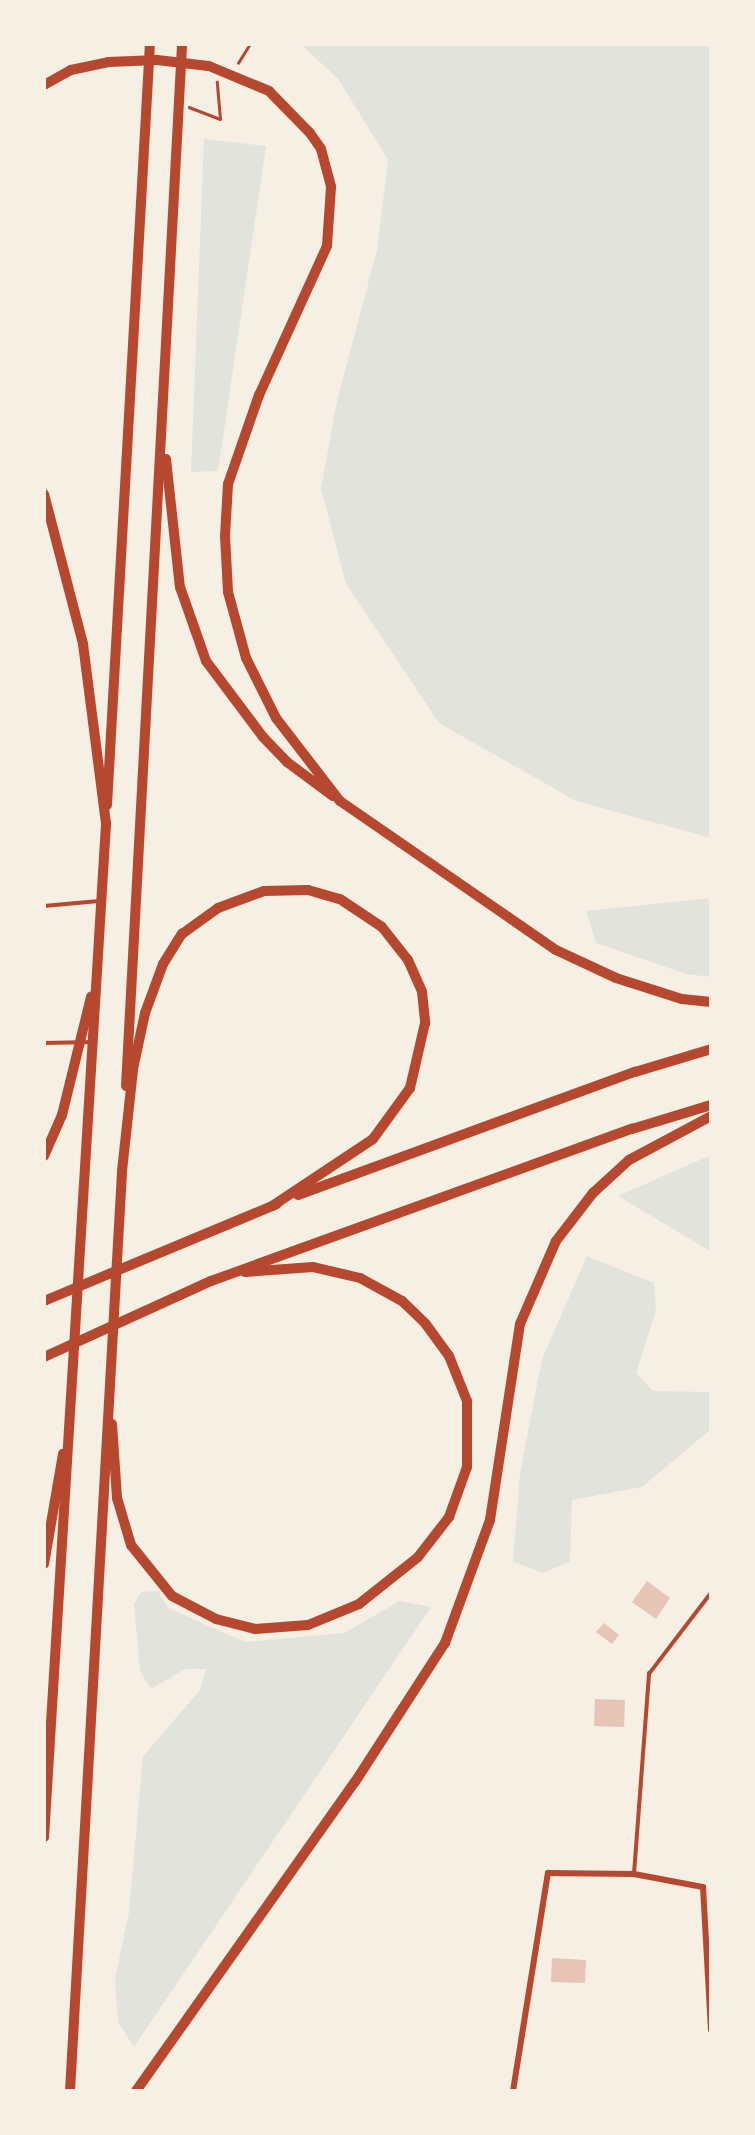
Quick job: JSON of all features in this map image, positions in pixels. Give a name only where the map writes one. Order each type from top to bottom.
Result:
[{"type":"highway","points":[[44,85],[71,70],[108,62],[157,60],[209,66],[269,91],[310,133],[321,149],[331,187],[327,246],[241,443],[228,484],[225,536],[228,592],[246,658],[276,718],[340,801],[556,950],[616,978],[682,999],[711,1002]]},
{"type":"highway","points":[[44,494],[83,644],[106,824],[68,1405],[44,1838]]},
{"type":"highway","points":[[70,2091],[122,1171],[145,1013],[163,964],[182,934],[218,908],[264,891],[308,890],[341,899],[382,927],[417,981],[425,1023],[410,1088],[373,1139],[272,1206]]},
{"type":"highway","points":[[44,1156],[62,1115],[97,970]]},
{"type":"highway","points":[[44,1301],[175,1244],[272,1206],[635,1072],[711,1049]]},
{"type":"highway","points":[[44,1357],[211,1281],[711,1105]]},
{"type":"highway","points":[[136,2091],[355,1782],[445,1643],[490,1520],[520,1324],[556,1241],[593,1193],[629,1160],[711,1116]]},
{"type":"main road","points":[[106,824],[150,44]]},
{"type":"main road","points":[[122,1171],[182,44]]},
{"type":"main road","points":[[163,428],[180,587],[206,661],[243,714],[271,746],[340,801]]},
{"type":"main road","points":[[112,1385],[114,1474],[131,1545],[172,1596],[193,1609],[255,1629],[308,1625],[359,1604],[418,1557],[461,1494],[470,1444],[467,1401],[456,1368],[439,1340],[391,1293],[340,1272],[275,1268],[211,1281]]},
{"type":"main road","points":[[44,1564],[58,1493],[68,1405]]},
{"type":"street","points":[[513,2091],[548,1873],[634,1874],[703,1886],[711,2030]]},
{"type":"lane","points":[[44,906],[101,901]]},
{"type":"lane","points":[[44,1043],[93,1042]]},
{"type":"lane","points":[[634,1874],[649,1674],[711,1593]]},
{"type":"path","points":[[229,74],[250,44]]},
{"type":"path","points":[[189,94],[189,107],[220,119],[216,80],[209,66]]},
{"type":"shaded area","points":[[301,44],[711,44],[711,838],[576,801],[439,723],[346,584],[321,488],[337,401],[377,250],[388,160],[339,80]]},
{"type":"shaded area","points":[[204,139],[266,146],[218,471],[191,472]]},
{"type":"shaded area","points":[[711,898],[711,977],[686,974],[596,943],[586,911]]},
{"type":"shaded area","points":[[711,1155],[710,1251],[618,1196]]},
{"type":"shaded area","points":[[587,1256],[654,1283],[656,1310],[636,1373],[653,1391],[711,1392],[711,1429],[642,1487],[572,1500],[570,1561],[544,1573],[513,1562],[520,1473],[542,1359]]},
{"type":"shaded area","points":[[158,1591],[168,1608],[245,1642],[344,1633],[400,1601],[431,1607],[134,2047],[118,2022],[115,1979],[129,1912],[143,1756],[200,1690],[206,1669],[185,1669],[151,1689],[140,1671],[134,1604],[141,1592]]},
{"type":"building","points":[[647,1581],[670,1598],[656,1619],[632,1602]]},
{"type":"building","points":[[604,1623],[619,1635],[612,1644],[596,1632]]},
{"type":"building","points":[[595,1699],[625,1700],[624,1727],[594,1726]]},
{"type":"building","points":[[552,1958],[586,1960],[585,1983],[551,1982]]}]
